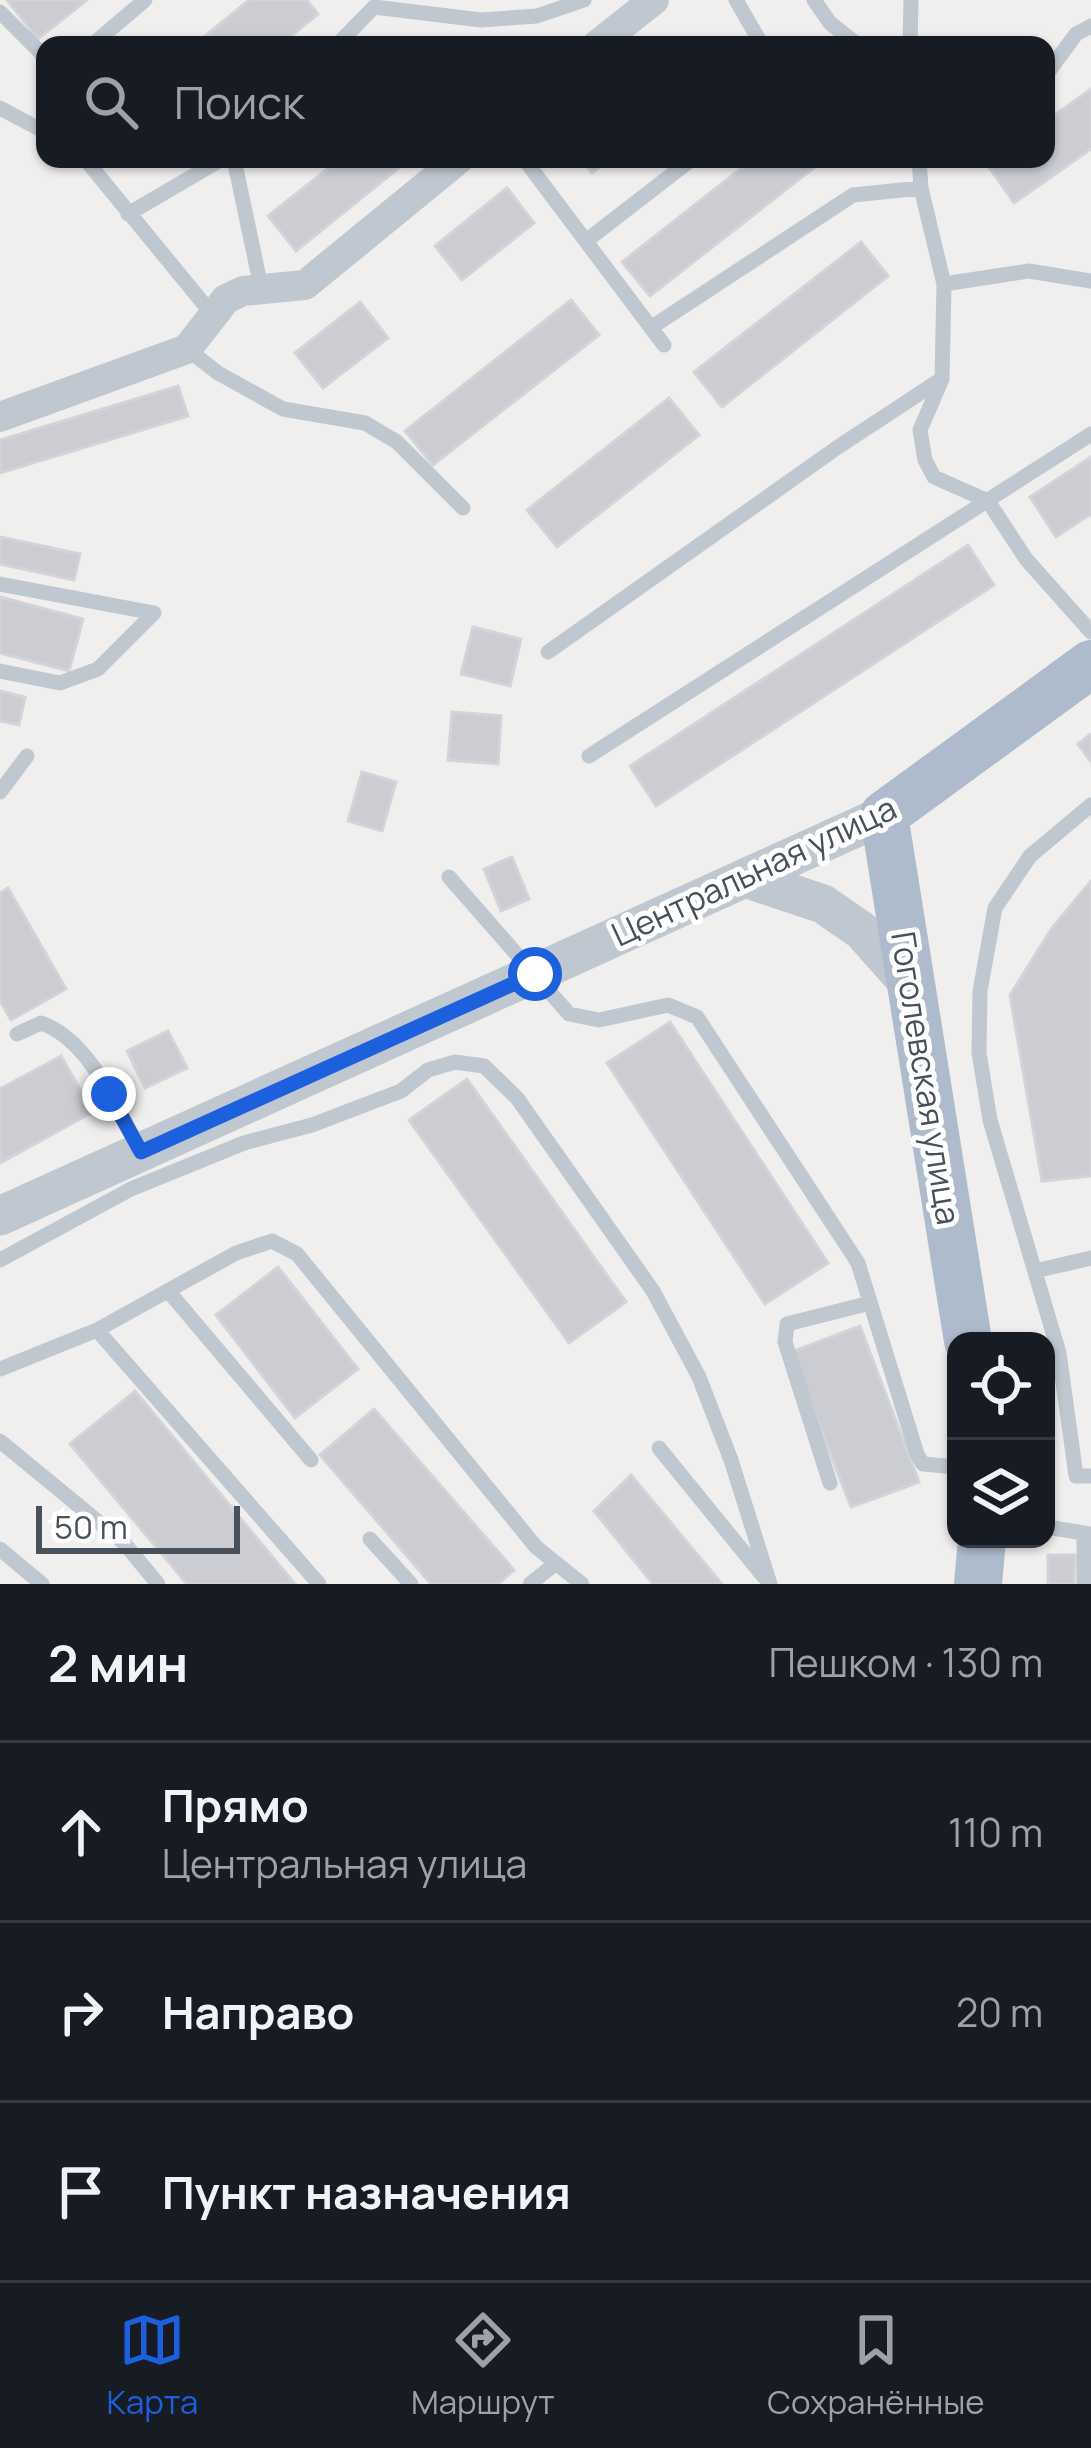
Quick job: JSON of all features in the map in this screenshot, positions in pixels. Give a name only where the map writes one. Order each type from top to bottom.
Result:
[{"type":"main road","name":"Центральная улица","points":[[884,815],[1091,664]]},
{"type":"main road","name":"Гоголевская улица","points":[[884,815],[967,1332]]},
{"type":"main road","points":[[978,1584],[981,1548]]},
{"type":"street","points":[[608,36],[654,0]]},
{"type":"street","points":[[0,417],[187,349],[226,299],[261,287],[305,285],[448,168]]},
{"type":"street","name":"Центральная улица","points":[[0,1216],[884,815]]},
{"type":"street","points":[[745,878],[823,904],[862,932],[911,986]]},
{"type":"lane","points":[[103,36],[146,0]]},
{"type":"lane","points":[[344,36],[369,4],[481,20],[537,16],[584,0]]},
{"type":"lane","points":[[736,0],[757,36]]},
{"type":"lane","points":[[814,0],[847,36]]},
{"type":"lane","points":[[910,36],[911,0]]},
{"type":"lane","points":[[0,12],[36,48]]},
{"type":"lane","points":[[1055,63],[1076,34],[1091,26]]},
{"type":"lane","points":[[0,108],[36,127]]},
{"type":"lane","points":[[92,168],[212,314]]},
{"type":"lane","points":[[128,214],[207,168]]},
{"type":"lane","points":[[236,168],[261,287]]},
{"type":"lane","points":[[531,168],[664,345]]},
{"type":"lane","points":[[586,241],[680,168]]},
{"type":"lane","points":[[923,168],[921,188],[944,284],[942,380],[920,430],[925,460],[934,477],[988,501],[1026,559],[1091,632]]},
{"type":"lane","points":[[652,327],[853,195],[921,188]]},
{"type":"lane","points":[[944,284],[1028,272],[1091,281]]},
{"type":"lane","points":[[187,349],[218,374],[283,409],[365,423],[397,442],[463,508]]},
{"type":"lane","points":[[548,652],[838,447],[942,380]]},
{"type":"lane","points":[[589,756],[1091,434]]},
{"type":"lane","points":[[0,584],[154,613],[98,669],[60,683],[0,671]]},
{"type":"lane","points":[[0,792],[27,756]]},
{"type":"lane","points":[[1091,806],[1030,856],[995,908],[980,991],[979,1053],[990,1120],[1059,1353],[1076,1476],[1091,1476]]},
{"type":"lane","points":[[449,877],[568,1014],[599,1020],[668,1005],[697,1017],[858,1263],[917,1454],[923,1464],[947,1466]]},
{"type":"lane","points":[[17,1034],[41,1023],[64,1031],[109,1094],[141,1152]]},
{"type":"lane","points":[[0,1260],[131,1189],[225,1150],[312,1125],[400,1091],[428,1070],[455,1062],[484,1066],[517,1098],[653,1291],[699,1377],[770,1584]]},
{"type":"lane","points":[[0,1370],[97,1330],[236,1253],[272,1240],[297,1254],[536,1547],[582,1584]]},
{"type":"lane","points":[[1035,1271],[1091,1258]]},
{"type":"lane","points":[[169,1292],[310,1460]]},
{"type":"lane","points":[[830,1483],[785,1342],[788,1324],[871,1304]]},
{"type":"lane","points":[[97,1330],[319,1584]]},
{"type":"lane","points":[[0,1442],[124,1543],[158,1584]]},
{"type":"lane","points":[[659,1448],[770,1584]]},
{"type":"lane","points":[[1055,1528],[1088,1534],[1084,1584]]},
{"type":"lane","points":[[370,1538],[411,1584]]},
{"type":"lane","points":[[0,1549],[42,1584]]},
{"type":"lane","points":[[530,1584],[556,1563]]},
{"type":"building","points":[[7,0],[87,0],[42,36],[36,36]]},
{"type":"building","points":[[249,0],[307,0],[318,14],[291,36],[205,36]]},
{"type":"building","points":[[1091,89],[1091,149],[1014,203],[990,168],[1055,168],[1055,115]]},
{"type":"building","points":[[329,168],[399,168],[296,251],[268,216]]},
{"type":"building","points":[[742,168],[813,168],[650,296],[622,262]]},
{"type":"building","points":[[507,188],[534,223],[462,280],[435,246]]},
{"type":"building","points":[[861,242],[888,276],[722,407],[694,372]]},
{"type":"building","points":[[571,300],[599,335],[433,465],[405,431]]},
{"type":"building","points":[[360,302],[388,338],[323,388],[295,353]]},
{"type":"building","points":[[178,386],[188,416],[0,473],[0,440]]},
{"type":"building","points":[[669,398],[699,435],[557,547],[527,510]]},
{"type":"building","points":[[1091,457],[1091,514],[1056,537],[1030,497]]},
{"type":"building","points":[[0,537],[80,554],[74,580],[0,564]]},
{"type":"building","points":[[968,545],[994,585],[656,806],[630,766]]},
{"type":"building","points":[[0,597],[83,619],[69,671],[0,653]]},
{"type":"building","points":[[473,627],[521,639],[510,686],[461,674]]},
{"type":"building","points":[[0,691],[25,697],[19,725],[0,721]]},
{"type":"building","points":[[452,712],[501,716],[498,764],[448,760]]},
{"type":"building","points":[[1091,734],[1091,762],[1078,744]]},
{"type":"building","points":[[362,772],[396,782],[382,831],[348,821]]},
{"type":"building","points":[[512,857],[529,899],[501,911],[484,869]]},
{"type":"building","points":[[1091,881],[1091,1176],[1042,1181],[1010,995],[1052,928]]},
{"type":"building","points":[[8,888],[66,989],[11,1020],[0,1001],[0,893]]},
{"type":"building","points":[[670,1022],[828,1263],[765,1304],[607,1063]]},
{"type":"building","points":[[168,1031],[187,1068],[145,1088],[127,1051]]},
{"type":"building","points":[[61,1056],[93,1112],[0,1163],[0,1089]]},
{"type":"building","points":[[467,1079],[626,1302],[569,1343],[409,1120]]},
{"type":"building","points":[[278,1267],[358,1369],[295,1418],[216,1315]]},
{"type":"building","points":[[860,1326],[919,1482],[851,1507],[791,1352]]},
{"type":"building","points":[[135,1391],[295,1584],[187,1584],[70,1444]]},
{"type":"building","points":[[374,1409],[514,1570],[498,1584],[431,1584],[320,1455]]},
{"type":"building","points":[[631,1475],[722,1584],[653,1584],[594,1511]]},
{"type":"building","points":[[1048,1555],[1075,1555],[1074,1584],[1048,1584]]},
{"type":"route","points":[[109,1094],[141,1152],[535,974]]}]
